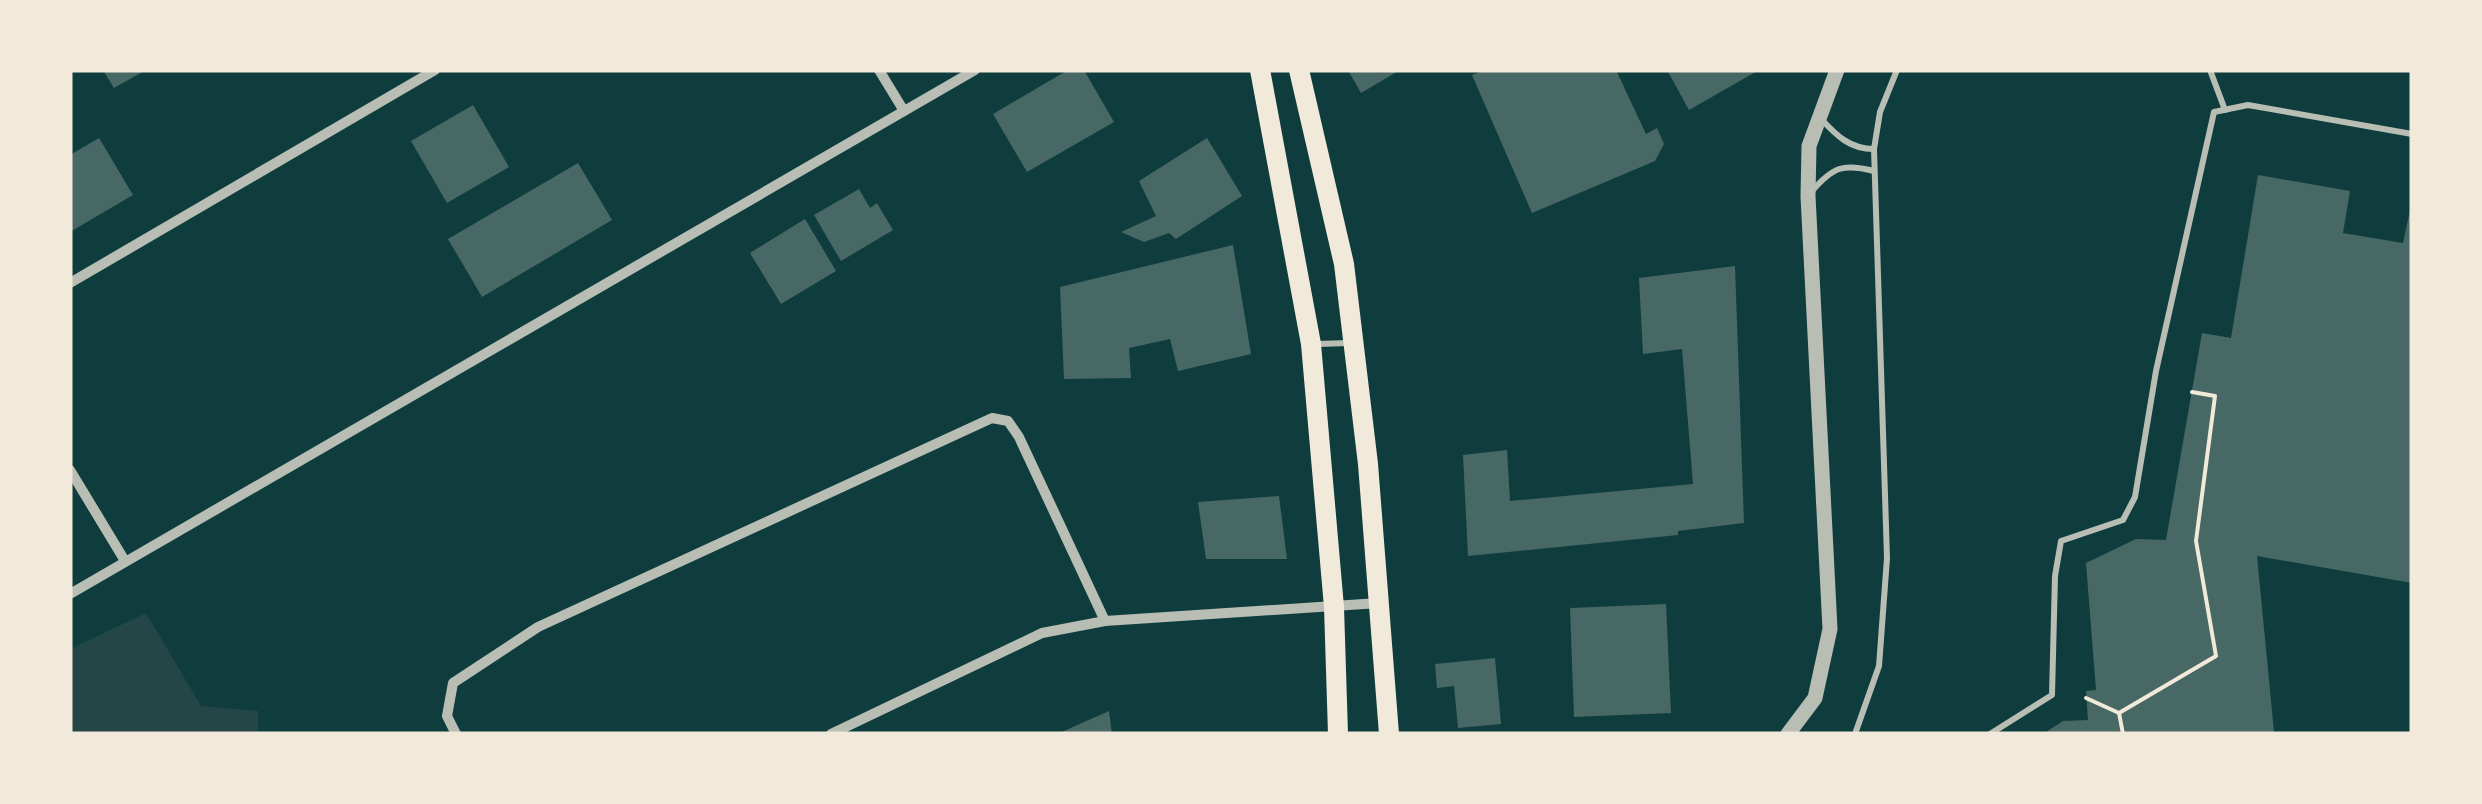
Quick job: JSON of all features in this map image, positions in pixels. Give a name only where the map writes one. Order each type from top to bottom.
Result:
[{"type":"main road","points":[[1260,70],[1311,344],[1334,607],[1338,734]]},
{"type":"main road","points":[[1299,70],[1344,264],[1390,734]]},
{"type":"street","points":[[70,283],[435,70]]},
{"type":"street","points":[[880,70],[904,111]]},
{"type":"street","points":[[70,594],[976,70]]},
{"type":"street","points":[[1788,734],[1815,698],[1830,629],[1808,196],[1809,146],[1837,70]]},
{"type":"street","points":[[456,734],[447,716],[452,683],[538,627],[992,418],[1008,422],[1019,436],[1105,622]]},
{"type":"street","points":[[70,470],[125,561]]},
{"type":"street","points":[[831,734],[1042,632],[1105,622],[1379,602]]},
{"type":"lane","points":[[1855,734],[1880,666],[1887,558],[1874,149],[1880,112],[1897,70]]},
{"type":"lane","points":[[2210,70],[2225,110]]},
{"type":"lane","points":[[1990,734],[2052,694],[2061,542],[2123,520],[2134,498],[2156,371],[2214,112],[2248,105],[2412,134]]},
{"type":"lane","points":[[1819,117],[1837,136],[1858,149],[1874,149]]},
{"type":"lane","points":[[1808,196],[1830,170],[1849,164],[1874,171]]},
{"type":"lane","points":[[1311,344],[1354,342]]},
{"type":"path","points":[[2119,714],[2216,656],[2196,541],[2216,396],[2192,392]]},
{"type":"path","points":[[2086,698],[2119,714]]},
{"type":"path","points":[[2119,714],[2123,734]]},
{"type":"shaded area","points":[[146,613],[201,706],[258,711],[258,734],[70,734],[70,649]]},
{"type":"building","points":[[103,70],[146,70],[114,88]]},
{"type":"building","points":[[1068,70],[1084,70],[1114,122],[1027,172],[993,114]]},
{"type":"building","points":[[1348,70],[1400,70],[1361,93]]},
{"type":"building","points":[[1485,70],[1616,70],[1646,134],[1657,128],[1664,144],[1655,161],[1532,213],[1472,75]]},
{"type":"building","points":[[1667,70],[1759,70],[1689,110]]},
{"type":"building","points":[[473,105],[509,167],[447,203],[411,141]]},
{"type":"building","points":[[99,138],[133,195],[70,232],[70,155]]},
{"type":"building","points":[[1207,138],[1242,196],[1176,239],[1169,233],[1144,242],[1121,232],[1156,216],[1139,181]]},
{"type":"building","points":[[578,163],[612,220],[482,297],[448,239]]},
{"type":"building","points":[[2258,175],[2350,191],[2343,233],[2403,243],[2412,201],[2412,583],[2257,556],[2274,732],[2043,734],[2063,721],[2088,720],[2086,691],[2096,690],[2086,563],[2136,539],[2166,540],[2202,333],[2231,338]]},
{"type":"building","points":[[859,189],[870,208],[877,203],[893,230],[841,261],[814,215]]},
{"type":"building","points":[[805,219],[836,271],[781,304],[750,253]]},
{"type":"building","points":[[1233,245],[1251,354],[1178,371],[1170,339],[1129,348],[1131,378],[1064,379],[1060,287]]},
{"type":"building","points":[[1735,266],[1744,523],[1678,531],[1678,535],[1468,556],[1463,455],[1507,450],[1510,501],[1693,484],[1682,349],[1643,354],[1639,278]]},
{"type":"building","points":[[1279,496],[1287,559],[1206,559],[1198,502]]},
{"type":"building","points":[[1666,604],[1671,713],[1574,717],[1570,608]]},
{"type":"building","points":[[1495,658],[1501,724],[1458,728],[1454,686],[1437,688],[1435,664]]},
{"type":"building","points":[[1109,711],[1112,734],[1057,734]]}]
